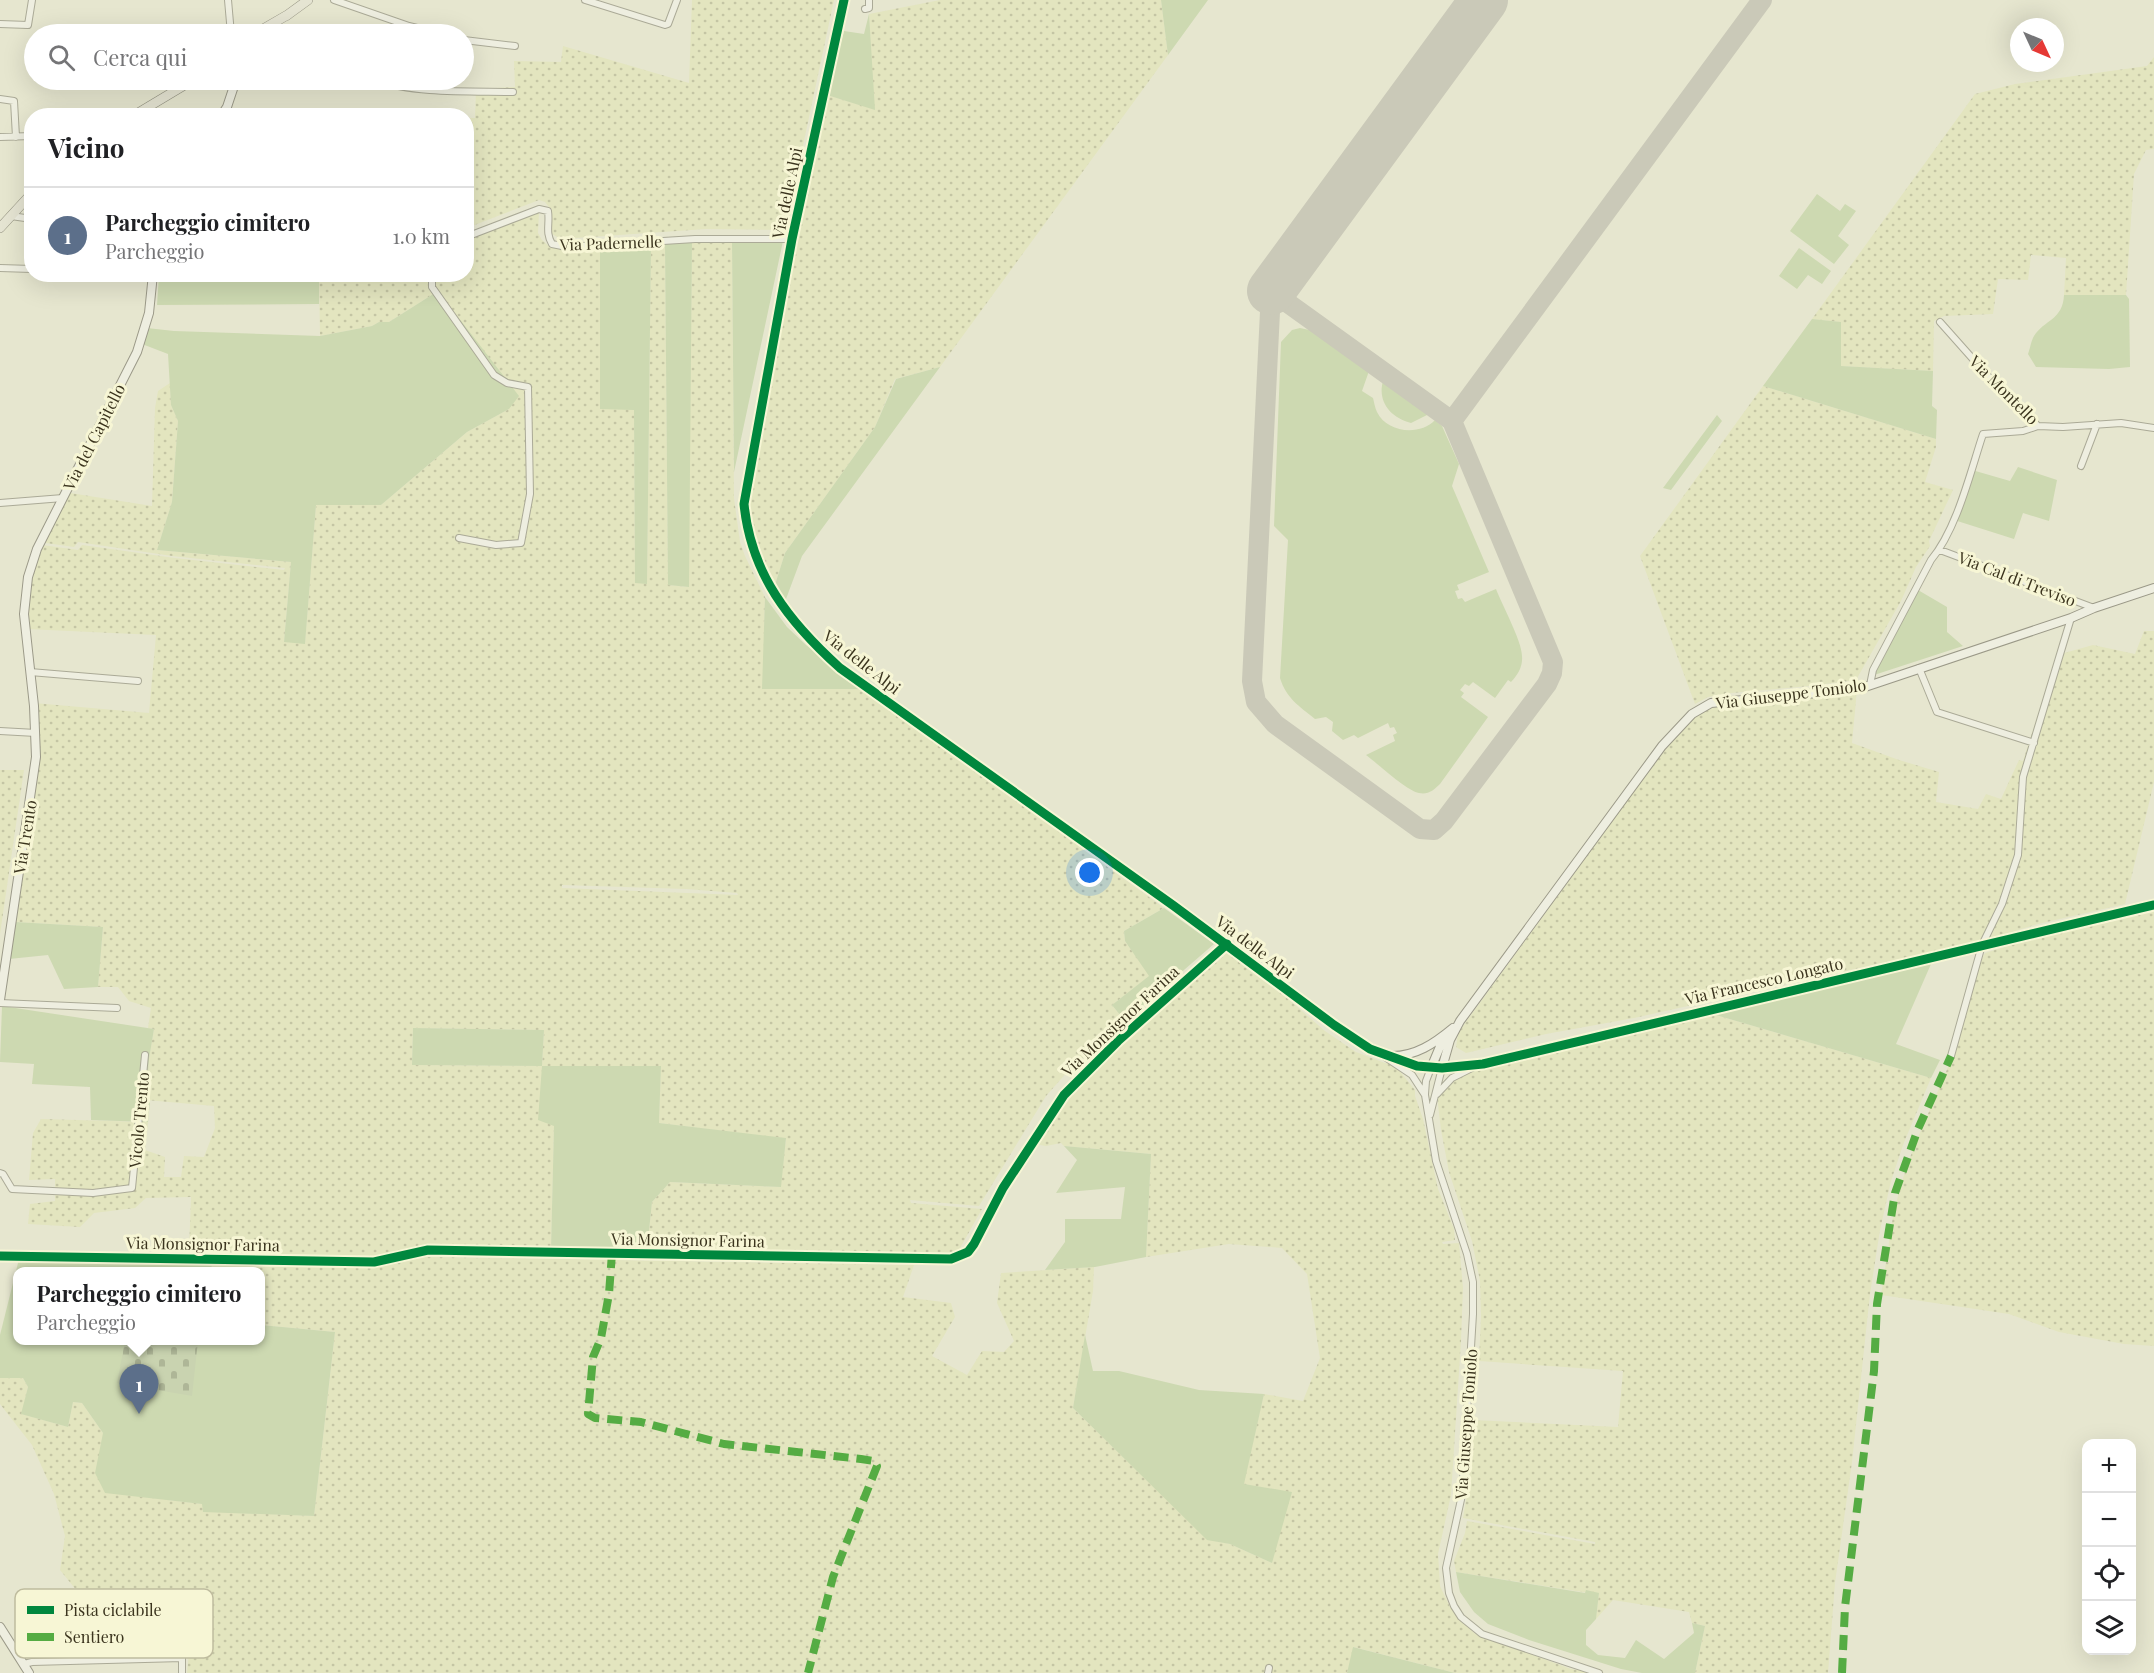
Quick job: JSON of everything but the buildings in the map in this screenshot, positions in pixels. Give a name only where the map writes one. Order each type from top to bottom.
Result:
[{"type":"main road","points":[[278,24],[307,0]]},
{"type":"main road","points":[[272,24],[289,14]]},
{"type":"main road","points":[[146,108],[174,90]]},
{"type":"main road","points":[[0,228],[24,202]]},
{"type":"street","points":[[28,24],[32,0]]},
{"type":"street","points":[[228,0],[230,24]]},
{"type":"street","points":[[334,0],[404,24]]},
{"type":"street","points":[[585,0],[603,3],[665,25],[668,24],[677,0]]},
{"type":"street","name":"Via delle Alpi","points":[[844,0],[792,238],[744,504],[746,527],[753,553],[777,598],[812,643],[840,668],[1227,944],[1334,1025],[1381,1054]]},
{"type":"street","points":[[865,9],[869,8],[868,0]]},
{"type":"street","points":[[230,16],[234,24]]},
{"type":"street","points":[[0,25],[24,25]]},
{"type":"street","points":[[474,41],[515,46]]},
{"type":"street","points":[[226,108],[228,90]]},
{"type":"street","points":[[226,108],[233,90]]},
{"type":"street","points":[[459,90],[513,92]]},
{"type":"street","points":[[0,99],[14,101],[16,137]]},
{"type":"street","points":[[0,137],[24,136]]},
{"type":"street","name":"Via Padernelle","points":[[474,234],[539,209],[548,211],[547,235],[552,244],[567,247],[695,239],[792,238]]},
{"type":"street","points":[[11,216],[24,218]]},
{"type":"street","points":[[0,268],[24,269]]},
{"type":"street","name":"Via del Capitello","points":[[24,597],[31,562],[137,352],[149,313],[152,282]]},
{"type":"street","points":[[432,282],[432,287],[494,375],[507,383],[528,387],[530,494],[522,543],[496,544],[459,538]]},
{"type":"street","name":"Via Montello","points":[[1940,322],[1988,376],[2038,426],[2121,423],[2154,428]]},
{"type":"street","points":[[2081,466],[2097,424]]},
{"type":"street","name":"Via Cal di Treviso","points":[[1870,685],[1873,670],[1931,560],[1940,550],[1950,531],[1983,434],[2023,431],[2038,426]]},
{"type":"street","points":[[0,503],[63,498]]},
{"type":"street","name":"Via Cal di Treviso","points":[[1940,550],[2094,608]]},
{"type":"street","name":"Via Giuseppe Toniolo","points":[[1430,1118],[1446,1052],[1460,1021],[1662,746],[1692,714],[1711,703],[1859,689],[2154,588]]},
{"type":"street","name":"Via Trento","points":[[0,1001],[34,779],[36,733],[24,597]]},
{"type":"street","points":[[1951,1056],[1982,945],[2001,904],[2018,855],[2024,777],[2071,618]]},
{"type":"street","points":[[1919,668],[1937,712],[2034,743]]},
{"type":"street","points":[[30,672],[138,681]]},
{"type":"street","points":[[0,731],[36,733]]},
{"type":"street","name":"Via Francesco Longato","points":[[1381,1054],[1417,1066],[1431,1068],[1483,1064],[2154,905]]},
{"type":"street","name":"Via Monsignor Farina","points":[[0,1256],[374,1262],[428,1250],[951,1259],[960,1257],[974,1244],[1014,1171],[1055,1107],[1076,1081],[1227,944]]},
{"type":"street","points":[[0,1001],[117,1008]]},
{"type":"street","name":"Via Giuseppe Toniolo","points":[[1381,1054],[1393,1056],[1414,1054],[1433,1043],[1460,1021]]},
{"type":"street","points":[[1431,1068],[1441,1041],[1448,1032]]},
{"type":"street","points":[[1446,1052],[1452,1061],[1462,1067]]},
{"type":"street","name":"Via Giuseppe Toniolo","points":[[1381,1054],[1412,1075],[1425,1095]]},
{"type":"street","name":"Vicolo Trento","points":[[0,1173],[12,1189],[93,1193],[132,1188],[145,1055]]},
{"type":"street","points":[[1437,1094],[1458,1074],[1483,1064]]},
{"type":"street","name":"Via Giuseppe Toniolo","points":[[1431,1068],[1426,1082],[1425,1095],[1436,1161],[1469,1262],[1474,1295],[1462,1495],[1446,1568],[1449,1593],[1461,1617],[1482,1634],[1599,1673]]},
{"type":"street","points":[[0,1627],[15,1650]]},
{"type":"street","points":[[20,1658],[29,1673]]},
{"type":"street","points":[[24,1664],[182,1659],[182,1673]]},
{"type":"green space","points":[[692,0],[834,0],[785,230],[706,229],[561,239],[550,233],[549,207],[545,202],[539,200],[474,225],[476,89],[515,87],[514,61],[561,62],[563,46],[689,83]]},
{"type":"green space","points":[[940,0],[1161,0],[1168,55],[940,367],[895,379],[875,427],[785,553],[774,588],[753,539],[746,497],[750,455],[827,95],[874,109],[869,14]]},
{"type":"green space","points":[[1161,0],[1208,0],[1168,55]]},
{"type":"green space","points":[[869,14],[875,110],[827,95],[844,31],[864,34]]},
{"type":"green space","points":[[2154,57],[2154,149],[2146,150],[2134,174],[2126,295],[2064,295],[2066,258],[2031,255],[2028,280],[1998,279],[1993,314],[1944,316],[1934,321],[1933,371],[1840,366],[1840,322],[1812,319],[1975,94],[2015,84],[2147,66]]},
{"type":"green space","points":[[1817,194],[1840,211],[1845,204],[1856,211],[1838,236],[1849,245],[1834,264],[1790,231]]},
{"type":"green space","points":[[539,211],[538,233],[549,246],[561,249],[600,247],[600,408],[634,409],[635,583],[647,583],[651,244],[665,243],[668,585],[688,587],[692,241],[732,240],[734,498],[740,542],[765,597],[764,636],[864,689],[1164,908],[1124,931],[1125,941],[1150,976],[1112,1005],[1125,1021],[1069,1070],[1046,1096],[979,1206],[910,1200],[911,1203],[982,1209],[959,1250],[954,1254],[647,1250],[652,1202],[670,1182],[780,1187],[786,1139],[659,1123],[661,1067],[554,1126],[551,1249],[426,1247],[372,1257],[189,1251],[191,1197],[146,1198],[135,1208],[94,1213],[80,1227],[28,1224],[30,1204],[55,1201],[55,1179],[29,1180],[33,1133],[41,1119],[148,1122],[145,1150],[165,1157],[164,1177],[181,1177],[184,1156],[204,1157],[215,1128],[214,1106],[146,1100],[154,1029],[148,1028],[151,1008],[129,1001],[118,987],[98,987],[103,927],[15,922],[36,780],[39,736],[34,703],[149,713],[156,635],[26,629],[30,572],[42,545],[78,550],[82,545],[175,558],[284,570],[285,568],[172,556],[78,542],[74,547],[39,542],[64,492],[152,506],[155,408],[158,391],[170,383],[171,405],[178,421],[172,502],[157,550],[291,562],[284,641],[305,643],[316,505],[381,505],[467,432],[509,409],[438,291],[389,322],[379,322],[372,326],[320,336],[319,282],[474,282],[474,236]],"holes":[[[562,885],[737,893],[738,895],[562,888]],[[413,1028],[544,1030],[542,1066],[412,1065]]]},
{"type":"green space","points":[[732,240],[783,241],[734,472]]},
{"type":"green space","points":[[692,241],[689,587],[668,585],[665,243]]},
{"type":"green space","points":[[651,244],[647,584],[635,583],[634,410],[600,409],[600,247]]},
{"type":"green space","points":[[1799,248],[1831,271],[1822,284],[1808,275],[1797,289],[1779,276]]},
{"type":"green space","points":[[159,282],[319,282],[319,304],[157,305]]},
{"type":"green space","points":[[438,291],[519,396],[509,409],[467,432],[381,505],[316,505],[305,644],[284,642],[291,562],[157,550],[172,502],[178,421],[171,405],[168,354],[142,344],[147,328],[320,336],[372,326],[379,322],[389,322]]},
{"type":"green space","points":[[2064,295],[2126,295],[2129,299],[2130,367],[2109,369],[2036,367],[2028,354],[2032,340],[2038,331],[2057,315]]},
{"type":"green space","points":[[1812,319],[1841,322],[1841,366],[1933,371],[1932,406],[1937,410],[1936,439],[1763,386]]},
{"type":"green space","points":[[1300,328],[1314,331],[1369,371],[1362,391],[1373,398],[1377,412],[1388,424],[1404,430],[1413,430],[1429,425],[1435,420],[1442,426],[1459,464],[1452,486],[1489,572],[1457,585],[1459,590],[1455,591],[1458,599],[1462,598],[1465,602],[1496,589],[1521,649],[1522,663],[1518,673],[1511,682],[1508,680],[1495,698],[1473,682],[1469,686],[1465,684],[1460,690],[1464,693],[1461,697],[1488,717],[1440,784],[1428,793],[1419,793],[1407,787],[1366,755],[1395,741],[1393,735],[1397,733],[1394,727],[1390,728],[1388,723],[1358,738],[1354,735],[1343,740],[1332,731],[1333,722],[1326,717],[1315,719],[1294,701],[1280,678],[1288,540],[1274,526],[1281,342],[1292,330]]},
{"type":"green space","points":[[940,367],[802,556],[786,599],[783,601],[774,588],[785,553],[875,427],[896,379]]},
{"type":"green space","points":[[1383,381],[1429,414],[1411,423],[1397,417],[1384,402]]},
{"type":"green space","points":[[1763,386],[1936,439],[1936,447],[1925,482],[1953,490],[1929,541],[1930,546],[1916,567],[1901,601],[1856,680],[1731,693],[1708,697],[1695,704],[1640,556]]},
{"type":"green space","points":[[1717,415],[1722,421],[1671,490],[1663,488]]},
{"type":"green space","points":[[2018,467],[2057,480],[2049,521],[2023,513],[2014,539],[1951,519],[1972,470],[2010,481]]},
{"type":"green space","points":[[1918,590],[1947,607],[1947,632],[1963,646],[1871,676]]},
{"type":"green space","points":[[765,597],[787,627],[806,645],[864,689],[762,689]]},
{"type":"green space","points":[[2144,631],[2154,631],[2154,782],[2125,904],[2038,924],[1981,941],[1634,1018],[1546,1034],[1466,1053],[1456,1047],[1458,1034],[1463,1026],[1643,779],[1692,719],[1711,707],[1857,690],[1852,743],[1939,772],[1936,802],[1978,809],[1986,794],[2001,799],[2019,760],[2023,761],[2057,655],[2093,645],[2135,654]]},
{"type":"green space","points":[[0,770],[24,770],[0,934]]},
{"type":"green space","points":[[1164,908],[1214,944],[1125,1021],[1112,1005],[1149,976],[1125,941],[1124,931]]},
{"type":"green space","points":[[2154,910],[2154,1346],[2124,1344],[2059,1332],[2009,1314],[1881,1295],[1893,1216],[1901,1184],[1913,1149],[1951,1060],[1961,1016],[1976,970],[1985,953],[2041,936]]},
{"type":"green space","points":[[15,922],[103,927],[98,987],[64,989],[48,955],[9,959]]},
{"type":"green space","points":[[1223,950],[1287,998],[1325,1031],[1356,1052],[1385,1063],[1393,1063],[1415,1090],[1438,1189],[1454,1229],[1455,1240],[1442,1242],[1443,1244],[1459,1243],[1463,1288],[1451,1495],[1438,1554],[1440,1586],[1450,1607],[1474,1633],[1571,1669],[1597,1673],[1455,1673],[1354,1647],[1347,1673],[187,1673],[188,1658],[213,1658],[213,1589],[75,1589],[60,1570],[65,1536],[54,1494],[32,1445],[0,1404],[0,1378],[23,1378],[28,1387],[22,1414],[68,1427],[73,1402],[82,1403],[103,1433],[168,1500],[203,1504],[203,1511],[314,1516],[335,1332],[265,1325],[265,1267],[212,1267],[212,1263],[373,1268],[426,1257],[914,1265],[903,1297],[951,1303],[955,1317],[932,1356],[967,1375],[982,1351],[1004,1352],[1014,1341],[997,1303],[1001,1273],[1094,1267],[1093,1291],[1073,1408],[1207,1539],[1230,1544],[1272,1563],[1243,1484],[1264,1394],[1303,1401],[1320,1358],[1307,1274],[1282,1248],[1229,1244],[1146,1257],[1151,1154],[1064,1146],[1061,1143],[1046,1146],[1034,1144],[1058,1105],[1136,1031],[1224,956],[1221,952]]},
{"type":"green space","points":[[1931,964],[1896,1044],[1940,1060],[1931,1078],[1709,1013]]},
{"type":"green space","points":[[2,1006],[154,1029],[146,1099],[150,1101],[148,1122],[91,1120],[90,1087],[32,1084],[34,1064],[0,1062]]},
{"type":"green space","points":[[1709,1013],[1931,1078],[1903,1145],[1891,1181],[1880,1230],[1870,1294],[1852,1462],[1835,1583],[1828,1673],[1695,1673],[1705,1626],[1692,1623],[1689,1612],[1613,1600],[1596,1619],[1599,1593],[1456,1572],[1454,1561],[1465,1533],[1467,1521],[1595,1544],[1595,1542],[1463,1518],[1469,1481],[1472,1420],[1618,1427],[1623,1371],[1479,1361],[1480,1281],[1472,1241],[1449,1172],[1437,1096],[1458,1074],[1490,1061]]},
{"type":"green space","points":[[413,1028],[544,1030],[542,1066],[412,1065]]},
{"type":"green space","points":[[542,1066],[661,1066],[659,1123],[786,1138],[781,1187],[670,1182],[652,1202],[647,1250],[551,1249],[554,1126],[538,1120]]},
{"type":"green space","points":[[1064,1146],[1151,1154],[1146,1257],[1095,1267],[1045,1270],[1065,1242],[1065,1219],[1121,1219],[1125,1187],[1056,1193],[1077,1160]]},
{"type":"green space","points":[[19,1259],[212,1263],[212,1267],[17,1267]]},
{"type":"green space","points":[[13,1283],[13,1345],[265,1345],[265,1325],[335,1332],[314,1516],[203,1512],[202,1504],[105,1493],[95,1473],[103,1433],[82,1403],[73,1402],[68,1427],[21,1414],[28,1387],[23,1378],[0,1378],[0,1335]]},
{"type":"green space","points":[[1085,1335],[1093,1371],[1119,1371],[1199,1390],[1264,1394],[1244,1484],[1292,1492],[1272,1563],[1230,1544],[1207,1540],[1073,1408]]},
{"type":"green space","points":[[124,1345],[198,1345],[192,1396],[117,1383]]},
{"type":"green space","points":[[1456,1572],[1585,1593],[1586,1590],[1599,1593],[1596,1619],[1586,1630],[1586,1645],[1598,1655],[1625,1658],[1636,1640],[1664,1659],[1694,1633],[1692,1623],[1705,1626],[1695,1673],[1642,1673],[1621,1669],[1529,1640],[1488,1624],[1474,1612],[1460,1592]]},
{"type":"green space","points":[[1353,1647],[1455,1673],[1347,1673]]},
{"type":"taxiway","points":[[1271,291],[1452,421],[1762,0]]},
{"type":"taxiway","points":[[1271,291],[1252,681],[1256,702],[1275,724],[1420,829],[1434,830],[1444,821],[1547,684],[1552,673],[1553,662],[1452,421]]},
{"type":"runway","points":[[1271,291],[1484,0]]},
{"type":"marked path","points":[[1842,1673],[1845,1607],[1874,1371],[1877,1304],[1895,1193],[1918,1129],[1951,1056]]},
{"type":"marked path","points":[[612,1253],[609,1294],[601,1338],[593,1357],[588,1414],[595,1418],[641,1422],[724,1444],[861,1459],[874,1461],[877,1466],[833,1577],[808,1673]]},
{"type":"cycle path","points":[[844,0],[792,239],[744,504],[748,529],[764,575],[804,633],[840,668],[1174,906],[1334,1025],[1370,1049],[1417,1066],[1442,1068],[1483,1064],[2154,905]]},
{"type":"cycle path","points":[[0,1256],[374,1262],[428,1250],[951,1259],[968,1252],[974,1244],[1003,1188],[1064,1095],[1118,1041],[1227,944]]},
{"type":"place","name":"Parcheggio cimitero","points":[[139,1414]]}]
